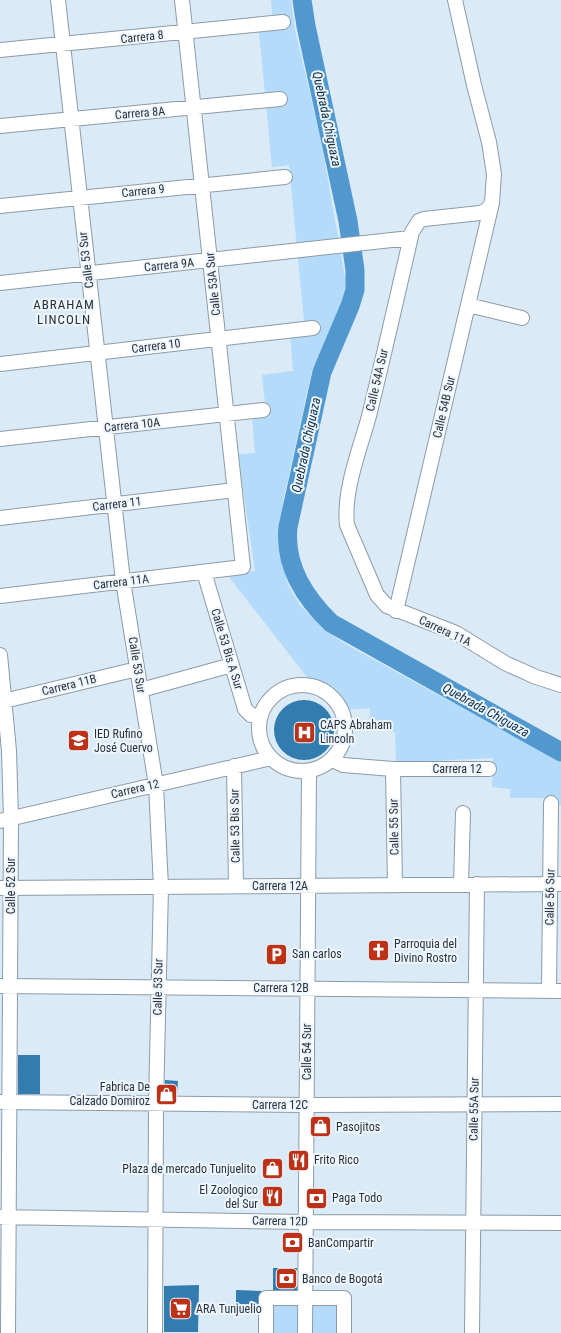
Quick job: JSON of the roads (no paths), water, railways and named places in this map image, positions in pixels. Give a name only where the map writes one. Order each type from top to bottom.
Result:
[{"type":"street","name":"Calle 53 Sur","points":[[58,0],[79,198],[124,581],[156,784],[160,887],[156,1104],[155,1333]]},
{"type":"street","name":"Calle 53A Sur","points":[[182,0],[243,567]]},
{"type":"street","name":"Calle 54B Sur","points":[[396,611],[492,203],[494,174],[489,142],[474,85],[455,0]]},
{"type":"street","name":"Carrera 8","points":[[0,50],[283,22]]},
{"type":"street","name":"Carrera 8A","points":[[0,126],[280,99]]},
{"type":"street","name":"Carrera 9","points":[[0,206],[285,177]]},
{"type":"street","name":"Calle 54A Sur","points":[[352,540],[346,519],[347,498],[371,408],[412,232],[419,222],[435,216],[480,213],[486,210],[492,203]]},
{"type":"street","name":"Carrera 9A","points":[[0,283],[369,244],[410,238]]},
{"type":"street","points":[[468,305],[522,318]]},
{"type":"street","name":"Carrera 10","points":[[0,364],[313,328]]},
{"type":"street","name":"Carrera 10A","points":[[0,439],[263,410]]},
{"type":"street","name":"Carrera 11","points":[[0,518],[234,490]]},
{"type":"street","name":"Carrera 11A","points":[[352,540],[377,595],[387,606],[396,611],[456,633],[505,663],[536,677],[561,685]]},
{"type":"street","name":"Carrera 11A","points":[[0,596],[243,567]]},
{"type":"street","name":"Calle 53 Bis A Sur","points":[[204,572],[246,711],[251,715],[261,716]]},
{"type":"street","name":"Calle 52 Sur","points":[[0,655],[10,770],[5,820],[5,1217],[8,1333]]},
{"type":"street","points":[[141,690],[232,665]]},
{"type":"street","name":"Carrera 11B","points":[[3,701],[137,669]]},
{"type":"street","points":[[296,686],[308,686],[320,689],[330,695],[338,704],[344,716],[346,728],[344,740],[339,751],[332,760],[325,765],[309,771],[288,769],[271,758],[262,743],[259,730],[261,716],[266,705],[274,696],[284,689],[296,686]]},
{"type":"street","name":"Carrera 12","points":[[5,820],[271,758]]},
{"type":"street","name":"Carrera 12","points":[[332,760],[343,765],[393,769],[489,769]]},
{"type":"street","name":"Calle 53 Bis Sur","points":[[234,766],[236,886]]},
{"type":"street","name":"Calle 55 Sur","points":[[393,769],[395,885]]},
{"type":"street","name":"Calle 54 Sur","points":[[305,1333],[309,771]]},
{"type":"street","name":"Calle 56 Sur","points":[[551,803],[556,884],[555,991]]},
{"type":"street","points":[[461,884],[463,813]]},
{"type":"street","name":"Calle 55A Sur","points":[[472,1333],[472,1222],[475,1105],[477,884]]},
{"type":"street","name":"Carrera 12A","points":[[5,888],[556,884]]},
{"type":"street","name":"Carrera 12B","points":[[5,986],[555,991]]},
{"type":"street","name":"Carrera 12C","points":[[5,1102],[307,1105],[561,1104]]},
{"type":"street","name":"Carrera 12D","points":[[5,1217],[306,1222],[561,1223]]},
{"type":"street","points":[[266,1333],[266,1298],[344,1298],[344,1333]]},
{"type":"street","points":[[0,1333],[22,1333]]},
{"type":"waterway","name":"Quebrada Chiguaza","points":[[302,0],[306,26],[348,221],[355,270],[355,290],[350,306],[322,372],[288,527],[289,554],[293,567],[304,591],[331,623],[561,752]]},
{"type":"place","name":"CAPS Abraham Lincoln","points":[[304,732]]},
{"type":"place","name":"IED Rufino José Cuervo","points":[[78,741]]},
{"type":"place","name":"Parroquia del Divino Rostro","points":[[378,951]]},
{"type":"place","name":"San carlos","points":[[277,954]]},
{"type":"place","name":"Fabrica De Calzado Domiroz","points":[[166,1094]]},
{"type":"place","name":"Pasojitos","points":[[320,1127]]},
{"type":"place","name":"Frito Rico","points":[[299,1160]]},
{"type":"place","name":"Plaza de mercado Tunjuelito","points":[[272,1169]]},
{"type":"place","name":"El Zoologico del Sur","points":[[273,1197]]},
{"type":"place","name":"Paga Todo","points":[[317,1198]]},
{"type":"place","name":"BanCompartir","points":[[293,1243]]},
{"type":"place","name":"Banco de Bogotá","points":[[286,1279]]},
{"type":"place","name":"ARA Tunjuelio","points":[[181,1309]]},
{"type":"district","name":"ABRAHAM LINCOLN","points":[[64,312]]}]
